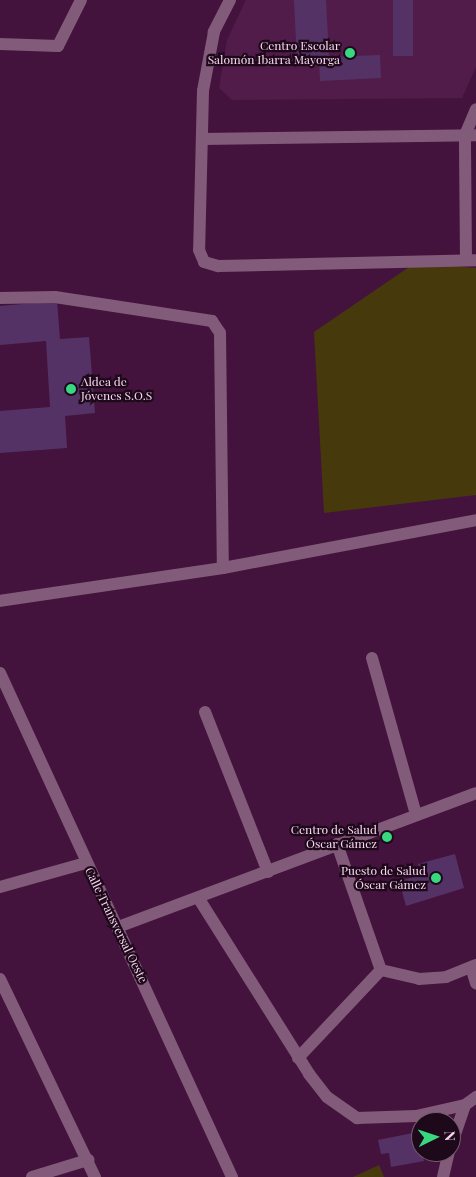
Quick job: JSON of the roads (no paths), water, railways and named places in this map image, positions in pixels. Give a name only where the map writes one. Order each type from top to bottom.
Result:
[{"type":"street","points":[[0,44],[58,46],[81,0]]},
{"type":"street","points":[[230,0],[214,32],[203,91],[199,250],[204,262],[218,266],[471,260],[471,135],[476,109]]},
{"type":"street","points":[[202,139],[471,135]]},
{"type":"street","points":[[0,298],[54,297],[212,321],[220,333],[223,568]]},
{"type":"street","points":[[0,601],[223,568],[476,520]]},
{"type":"street","points":[[372,658],[416,815]]},
{"type":"street","name":"Calle Transversal Oeste","points":[[0,673],[232,1177]]},
{"type":"street","points":[[205,712],[268,872]]},
{"type":"street","points":[[118,927],[199,899],[337,844],[476,793]]},
{"type":"street","points":[[337,844],[381,970]]},
{"type":"street","points":[[0,887],[86,863]]},
{"type":"street","points":[[199,899],[298,1058],[327,1096],[357,1118],[416,1116],[465,1105],[476,1097]]},
{"type":"street","points":[[381,970],[419,979],[474,967],[476,982]]},
{"type":"street","points":[[298,1058],[381,970]]},
{"type":"street","points":[[0,979],[95,1177]]},
{"type":"street","points":[[461,1117],[465,1105]]},
{"type":"street","points":[[32,1177],[88,1160]]},
{"type":"street","points":[[443,1177],[447,1162]]},
{"type":"place","name":"Centro Escolar Salomón Ibarra Mayorga","points":[[350,53]]},
{"type":"place","name":"Aldea de Jóvenes S.O.S","points":[[71,389]]},
{"type":"place","name":"Centro de Salud Óscar Gámez","points":[[387,837]]},
{"type":"place","name":"Puesto de Salud Óscar Gámez","points":[[436,878]]}]
